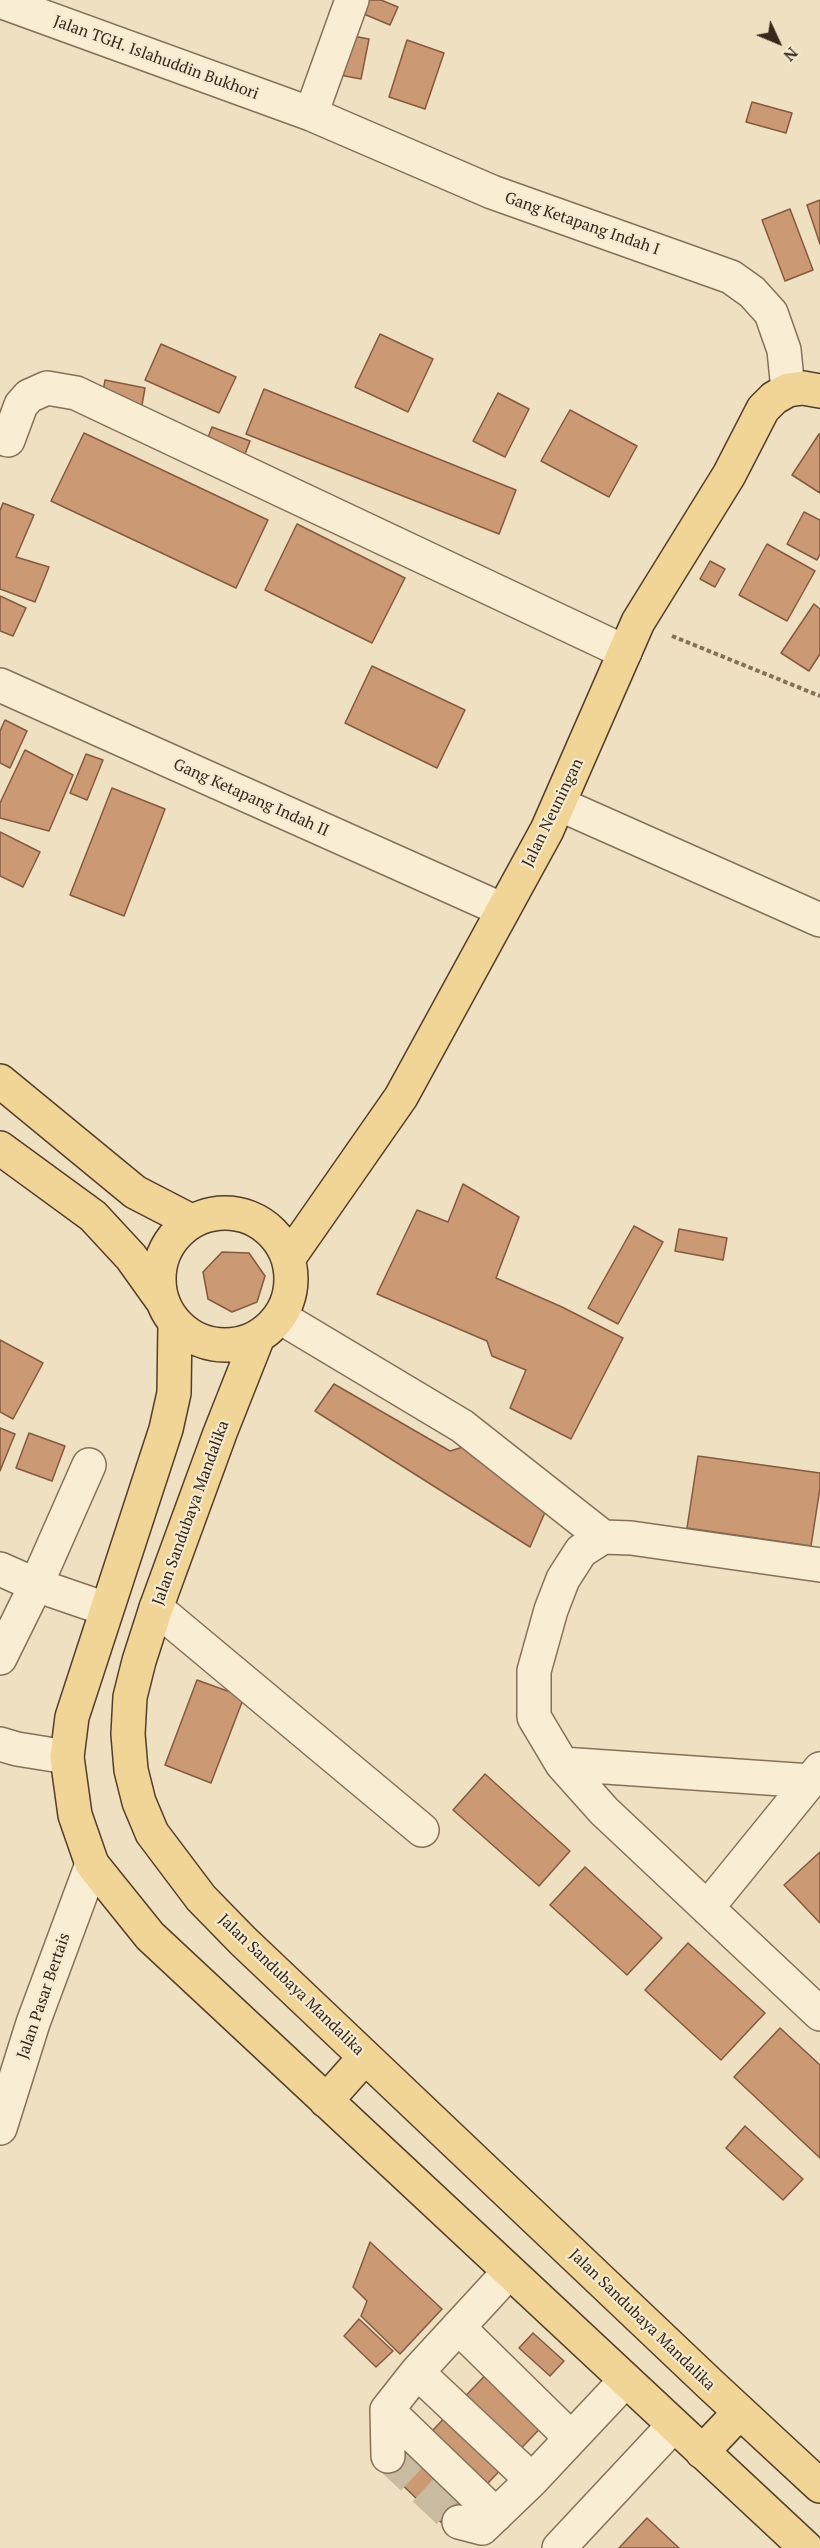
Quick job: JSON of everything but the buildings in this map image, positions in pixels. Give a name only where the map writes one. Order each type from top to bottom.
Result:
[{"type":"main road","points":[[788,390],[803,388],[820,391]]},
{"type":"main road","name":"Jalan Neuningan","points":[[288,1259],[401,1096],[559,804],[638,622],[729,475],[763,409],[774,398],[788,390]]},
{"type":"main road","points":[[0,1082],[135,1192],[191,1221]]},
{"type":"main road","points":[[0,1148],[93,1216],[131,1257],[168,1312],[200,1341],[230,1346],[269,1327],[291,1289],[288,1259],[274,1233],[249,1217],[220,1212],[191,1221],[170,1242],[158,1269],[168,1312],[174,1392],[166,1429],[72,1717],[67,1757],[75,1815],[92,1864],[150,1936],[624,2381],[806,2548]]},
{"type":"main road","name":"Jalan Sandubaya Mandalika","points":[[269,1327],[220,1433],[156,1608],[130,1697],[128,1734],[131,1770],[139,1802],[152,1833],[201,1898],[365,2057],[820,2486]]},
{"type":"main road","points":[[326,2101],[365,2057]]},
{"type":"main road","points":[[702,2452],[740,2412]]},
{"type":"street","points":[[311,114],[352,0]]},
{"type":"street","name":"Jalan TGH. Islahuddin Bukhori","points":[[0,2],[311,114]]},
{"type":"street","name":"Gang Ketapang Indah I","points":[[311,114],[492,192],[731,277],[752,292],[771,313],[784,350],[788,390]]},
{"type":"street","points":[[8,440],[21,405],[29,396],[47,388],[76,393],[625,652]]},
{"type":"street","name":"Gang Ketapang Indah II","points":[[0,685],[503,910]]},
{"type":"street","points":[[559,804],[820,920]]},
{"type":"street","points":[[269,1327],[462,1426],[603,1537]]},
{"type":"street","points":[[0,1658],[36,1585],[89,1465]]},
{"type":"street","points":[[820,1565],[632,1538],[603,1537],[581,1551],[563,1579],[551,1610],[534,1671],[534,1717],[562,1764],[604,1811],[820,2014]]},
{"type":"street","points":[[0,1569],[36,1585],[106,1609]]},
{"type":"street","points":[[156,1608],[423,1830]]},
{"type":"street","points":[[0,1744],[67,1757]]},
{"type":"street","points":[[562,1764],[815,1775]]},
{"type":"street","points":[[707,1908],[815,1775]]},
{"type":"street","name":"Jalan Pasar Bertais","points":[[0,2128],[33,2023],[92,1864]]},
{"type":"street","points":[[388,2456],[387,2410],[417,2373],[509,2272]]},
{"type":"street","points":[[458,2327],[572,2438]]},
{"type":"street","points":[[417,2373],[532,2480]]},
{"type":"street","points":[[459,2522],[482,2528],[532,2480],[624,2381]]},
{"type":"street","points":[[387,2410],[496,2515]]},
{"type":"street","points":[[559,2548],[673,2426]]},
{"type":"path","points":[[638,622],[820,696]]},
{"type":"tunnel","points":[[388,2456],[459,2522]]}]
